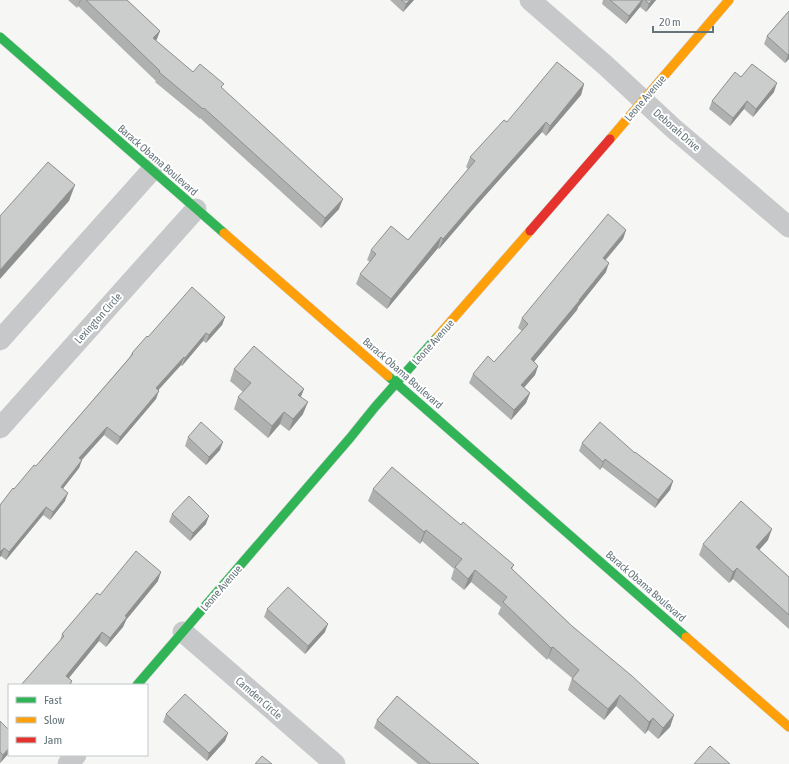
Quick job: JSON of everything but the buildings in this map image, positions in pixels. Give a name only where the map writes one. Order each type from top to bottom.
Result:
[{"type":"main road","name":"Leone Avenue","points":[[138,684],[375,407],[476,295],[728,0]]},
{"type":"main road","name":"Barack Obama Boulevard","points":[[0,37],[789,727]]},
{"type":"street","name":"Deborah Drive","points":[[530,0],[642,100],[789,227]]},
{"type":"street","points":[[0,340],[152,170]]},
{"type":"street","name":"Lexington Circle","points":[[0,428],[196,209]]},
{"type":"street","name":"Camden Circle","points":[[183,632],[335,764]]},
{"type":"street","points":[[68,764],[75,756]]},
{"type":"traffic: fast","points":[[0,37],[224,233]]},
{"type":"traffic: fast","points":[[138,684],[375,407],[437,337]]},
{"type":"traffic: fast","points":[[388,376],[686,637]]},
{"type":"traffic: slow","points":[[610,139],[729,0]]},
{"type":"traffic: slow","points":[[437,337],[530,231]]},
{"type":"traffic: slow","points":[[224,233],[388,376]]},
{"type":"traffic: slow","points":[[686,637],[789,727]]},
{"type":"traffic: jam","points":[[530,231],[610,139]]}]
